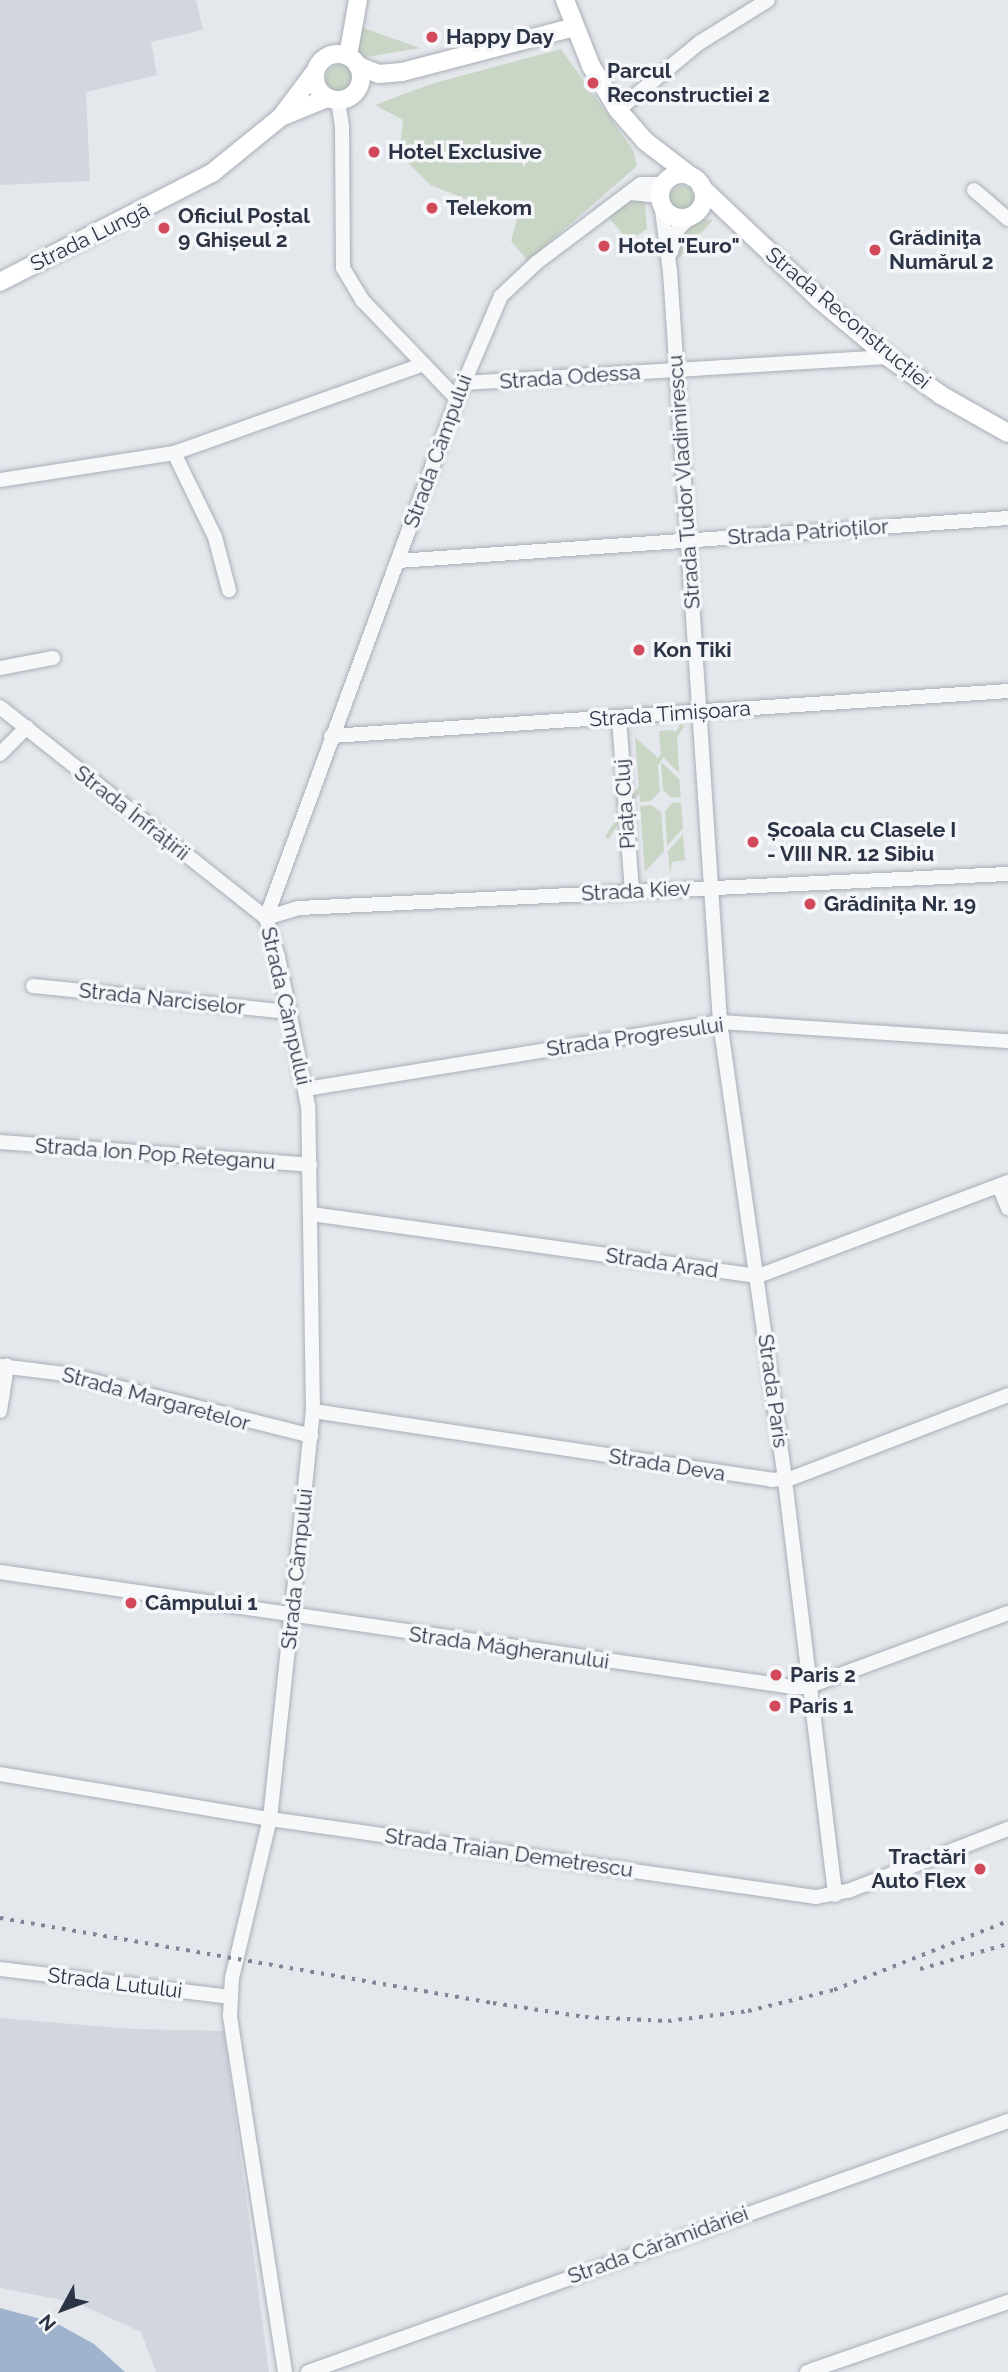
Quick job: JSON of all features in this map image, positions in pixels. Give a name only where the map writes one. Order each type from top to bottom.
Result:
[{"type":"main road","name":"Strada Lungă","points":[[0,282],[179,192],[256,141],[281,117],[351,22],[358,0]]},
{"type":"main road","name":"Strada Reconstrucției","points":[[565,0],[591,66],[618,110],[645,141],[696,182],[743,229],[888,356],[941,395],[1008,433]]},
{"type":"main road","name":"Strada Lungă","points":[[351,22],[353,61]]},
{"type":"main road","points":[[353,61],[358,89],[332,99],[318,90],[317,68],[333,54],[353,61],[380,74],[402,72],[575,27]]},
{"type":"main road","name":"Strada Lungă","points":[[281,117],[332,99]]},
{"type":"main road","points":[[645,141],[662,191],[677,217],[696,212],[743,229]]},
{"type":"main road","points":[[662,191],[678,175],[696,182],[696,212]]},
{"type":"street","points":[[618,110],[699,43],[768,0]]},
{"type":"street","points":[[332,99],[342,127],[340,247],[343,268],[363,301],[457,399]]},
{"type":"street","name":"Strada Câmpului","points":[[285,2372],[231,2033],[230,1997],[270,1819],[313,1411],[310,1165],[306,1089],[266,918],[463,383],[508,287],[646,181],[662,191]]},
{"type":"street","points":[[974,190],[1008,219]]},
{"type":"street","name":"Strada Tudor Vladimirescu","points":[[662,191],[677,370],[709,887]]},
{"type":"street","points":[[669,263],[674,236],[696,212]]},
{"type":"street","name":"Strada Odessa","points":[[463,383],[888,356]]},
{"type":"street","points":[[0,481],[174,453],[424,364]]},
{"type":"street","points":[[174,453],[215,537],[229,590]]},
{"type":"street","name":"Strada Patrioților","points":[[398,561],[1008,519]]},
{"type":"street","points":[[0,668],[53,658]]},
{"type":"street","name":"Strada Timișoara","points":[[331,736],[1008,691]]},
{"type":"street","name":"Strada Înfrățirii","points":[[0,706],[266,918]]},
{"type":"street","name":"Piața Cluj","points":[[619,718],[632,891]]},
{"type":"street","points":[[0,754],[27,727]]},
{"type":"street","name":"Strada Kiev","points":[[266,918],[299,908],[1008,874]]},
{"type":"street","name":"Strada Paris","points":[[709,887],[720,1021],[785,1480],[807,1687],[835,1895]]},
{"type":"street","name":"Strada Narciselor","points":[[33,986],[290,1012]]},
{"type":"street","name":"Strada Progresului","points":[[306,1089],[720,1021],[1008,1041]]},
{"type":"street","name":"Strada Ion Pop Reteganu","points":[[0,1142],[310,1165]]},
{"type":"street","points":[[1003,1184],[1008,1208]]},
{"type":"street","name":"Strada Arad","points":[[311,1214],[758,1276],[1003,1184]]},
{"type":"street","points":[[0,1411],[3,1366]]},
{"type":"street","name":"Strada Margaretelor","points":[[3,1366],[65,1374],[311,1436]]},
{"type":"street","name":"Strada Deva","points":[[313,1411],[785,1480],[1008,1395]]},
{"type":"street","name":"Strada Măgheranului","points":[[0,1572],[314,1620],[807,1687],[1008,1613]]},
{"type":"street","name":"Strada Traian Demetrescu","points":[[0,1774],[270,1819],[804,1896],[835,1895],[1008,1829]]},
{"type":"street","name":"Strada Lutului","points":[[0,1969],[230,1997]]},
{"type":"street","name":"Strada Cărămidăriei","points":[[308,2372],[1008,2121]]},
{"type":"street","points":[[807,2372],[1008,2302]]},
{"type":"shaded area","points":[[0,0],[196,0],[203,30],[151,42],[157,75],[86,92],[90,181],[0,185]]},
{"type":"shaded area","points":[[0,2018],[132,2029],[224,2031],[269,2372],[156,2372],[141,2332],[77,2303],[0,2288]]},
{"type":"green space","points":[[358,26],[420,48],[361,58],[356,54]]},
{"type":"green space","points":[[561,49],[633,150],[637,166],[528,261],[511,241],[517,219],[430,185],[399,154],[403,120],[375,105],[431,84]]},
{"type":"green space","points":[[340,65],[350,69],[354,79],[350,89],[340,93],[330,89],[326,79],[330,69]]},
{"type":"green space","points":[[682,186],[691,189],[694,198],[691,207],[682,210],[673,207],[670,198],[673,189]]},
{"type":"green space","points":[[629,199],[641,199],[645,205],[647,229],[628,241],[608,216]]},
{"type":"green space","points":[[701,219],[713,220],[678,259],[680,235]]},
{"type":"green space","points":[[681,724],[684,726],[608,839],[605,837]]},
{"type":"green space","points":[[673,730],[677,734],[679,773],[661,755],[659,731]]},
{"type":"green space","points":[[635,737],[657,757],[660,791],[651,801],[640,802]]},
{"type":"green space","points":[[661,762],[679,779],[681,797],[672,798],[663,790]]},
{"type":"green space","points":[[681,802],[683,828],[667,846],[665,812],[672,803]]},
{"type":"green space","points":[[651,805],[661,812],[664,851],[645,872],[640,806]]},
{"type":"green space","points":[[683,834],[685,860],[672,862],[670,875],[668,851]]},
{"type":"water","points":[[0,2308],[56,2323],[94,2344],[125,2372],[0,2372]]},
{"type":"railway","points":[[0,1918],[493,2003],[585,2017],[668,2021],[748,2011],[834,1990],[1008,1921]]},
{"type":"railway","points":[[920,1969],[1008,1944]]},
{"type":"place","name":"Happy Day","points":[[432,37]]},
{"type":"place","name":"Parcul Reconstructiei 2","points":[[593,83]]},
{"type":"place","name":"Hotel Exclusive","points":[[374,152]]},
{"type":"place","name":"Telekom","points":[[432,208]]},
{"type":"place","name":"Oficiul Poștal 9 Ghișeul 2","points":[[164,228]]},
{"type":"place","name":"Hotel \"Euro\"","points":[[604,246]]},
{"type":"place","name":"Grădiniţa Numărul 2","points":[[875,250]]},
{"type":"place","name":"Kon Tiki","points":[[639,650]]},
{"type":"place","name":"Școala cu Clasele I - VIII NR. 12 Sibiu","points":[[753,842]]},
{"type":"place","name":"Grădinița Nr. 19","points":[[810,904]]},
{"type":"place","name":"Câmpului 1","points":[[131,1603]]},
{"type":"place","name":"Paris 2","points":[[776,1675]]},
{"type":"place","name":"Paris 1","points":[[775,1706]]},
{"type":"place","name":"Tractări Auto Flex","points":[[980,1869]]}]
